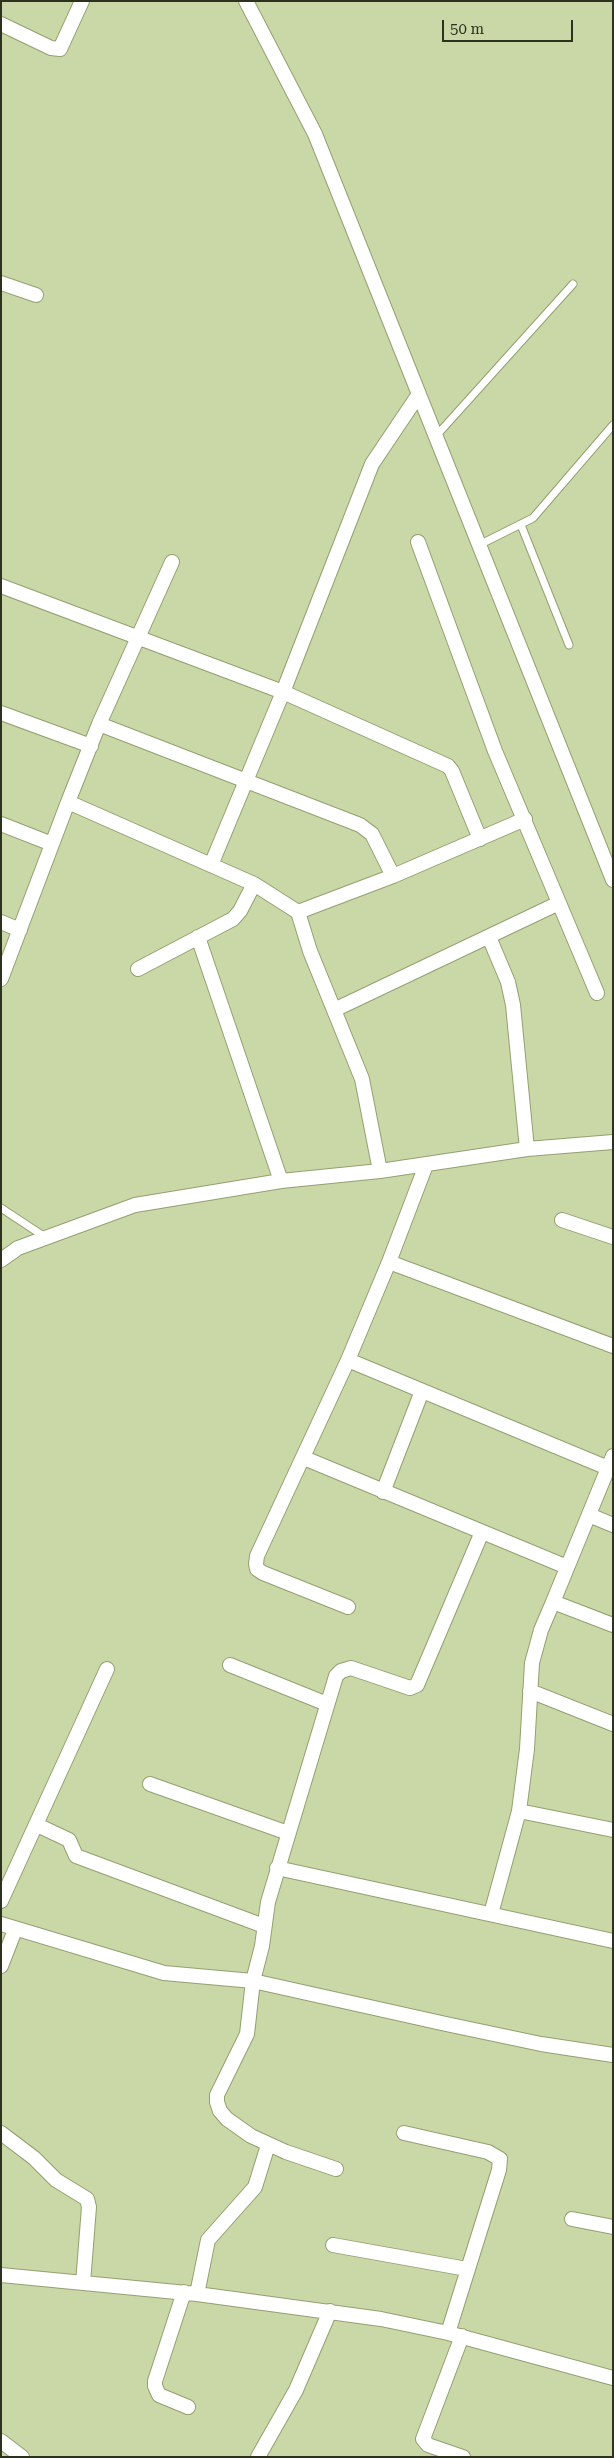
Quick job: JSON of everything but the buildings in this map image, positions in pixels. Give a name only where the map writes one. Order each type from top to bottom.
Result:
[{"type":"street","points":[[1,24],[51,48],[60,49],[82,1]]},
{"type":"street","points":[[246,1],[315,134],[613,880]]},
{"type":"street","points":[[1,283],[36,295]]},
{"type":"street","points":[[211,865],[283,692],[372,464],[419,394]]},
{"type":"street","points":[[418,542],[495,751],[597,993]]},
{"type":"street","points":[[1,979],[99,724],[139,639],[172,562]]},
{"type":"street","points":[[1,586],[283,692],[448,766],[452,771],[480,839]]},
{"type":"street","points":[[1,713],[91,746]]},
{"type":"street","points":[[99,724],[360,825],[372,834],[393,876]]},
{"type":"street","points":[[68,802],[254,884],[298,912],[310,951],[362,1080],[380,1172]]},
{"type":"street","points":[[298,912],[393,876],[525,819]]},
{"type":"street","points":[[1,824],[52,844]]},
{"type":"street","points":[[138,969],[233,919],[240,911],[254,884]]},
{"type":"street","points":[[334,1010],[559,903]]},
{"type":"street","points":[[1,922],[20,930]]},
{"type":"street","points":[[198,937],[281,1181]]},
{"type":"street","points":[[489,937],[508,982],[513,1005],[527,1149]]},
{"type":"street","points":[[1,1260],[18,1248],[136,1205],[281,1181],[380,1172],[527,1149],[613,1142]]},
{"type":"street","points":[[348,1607],[262,1573],[256,1564],[257,1556],[348,1360],[389,1262],[426,1165]]},
{"type":"street","points":[[562,1220],[613,1237]]},
{"type":"street","points":[[389,1262],[613,1346]]},
{"type":"street","points":[[348,1360],[422,1391],[610,1462],[536,1646],[530,1691],[527,1749],[519,1811],[491,1914]]},
{"type":"street","points":[[383,1492],[422,1391]]},
{"type":"street","points":[[304,1458],[567,1567]]},
{"type":"street","points":[[589,1515],[613,1525]]},
{"type":"street","points":[[336,2169],[268,2145],[227,2119],[220,2111],[217,2095],[247,2034],[253,1981],[262,1946],[264,1926],[277,1868],[336,1676],[346,1668],[351,1668],[410,1688],[417,1685],[482,1532]]},
{"type":"street","points":[[553,1602],[613,1625]]},
{"type":"street","points":[[230,1665],[327,1704]]},
{"type":"street","points":[[1,1901],[106,1669]]},
{"type":"street","points":[[530,1691],[613,1724]]},
{"type":"street","points":[[150,1784],[288,1833]]},
{"type":"street","points":[[519,1811],[613,1830]]},
{"type":"street","points":[[37,1825],[69,1840],[76,1856],[264,1926]]},
{"type":"street","points":[[277,1868],[613,1941]]},
{"type":"street","points":[[1,1924],[15,1930],[164,1973],[253,1981],[446,2024],[613,2056]]},
{"type":"street","points":[[1,1966],[15,1930]]},
{"type":"street","points":[[1,2133],[34,2158],[56,2180],[88,2199],[83,2283]]},
{"type":"street","points":[[404,2133],[488,2152],[500,2159],[499,2170],[448,2332]]},
{"type":"street","points":[[188,2406],[159,2395],[156,2391],[155,2380],[190,2293],[208,2240],[255,2188],[268,2145]]},
{"type":"street","points":[[572,2219],[613,2227]]},
{"type":"street","points":[[333,2245],[467,2269]]},
{"type":"street","points":[[1,2275],[190,2293],[330,2311],[448,2332],[613,2378]]},
{"type":"street","points":[[258,2457],[296,2390],[330,2311]]},
{"type":"street","points":[[462,2336],[424,2439],[428,2445],[463,2457]]},
{"type":"street","points":[[1,2441],[22,2457]]},
{"type":"lane","points":[[436,437],[573,284]]},
{"type":"lane","points":[[479,545],[521,526],[532,518],[613,425]]},
{"type":"lane","points":[[521,526],[569,645]]},
{"type":"lane","points":[[1,1208],[45,1238]]}]
